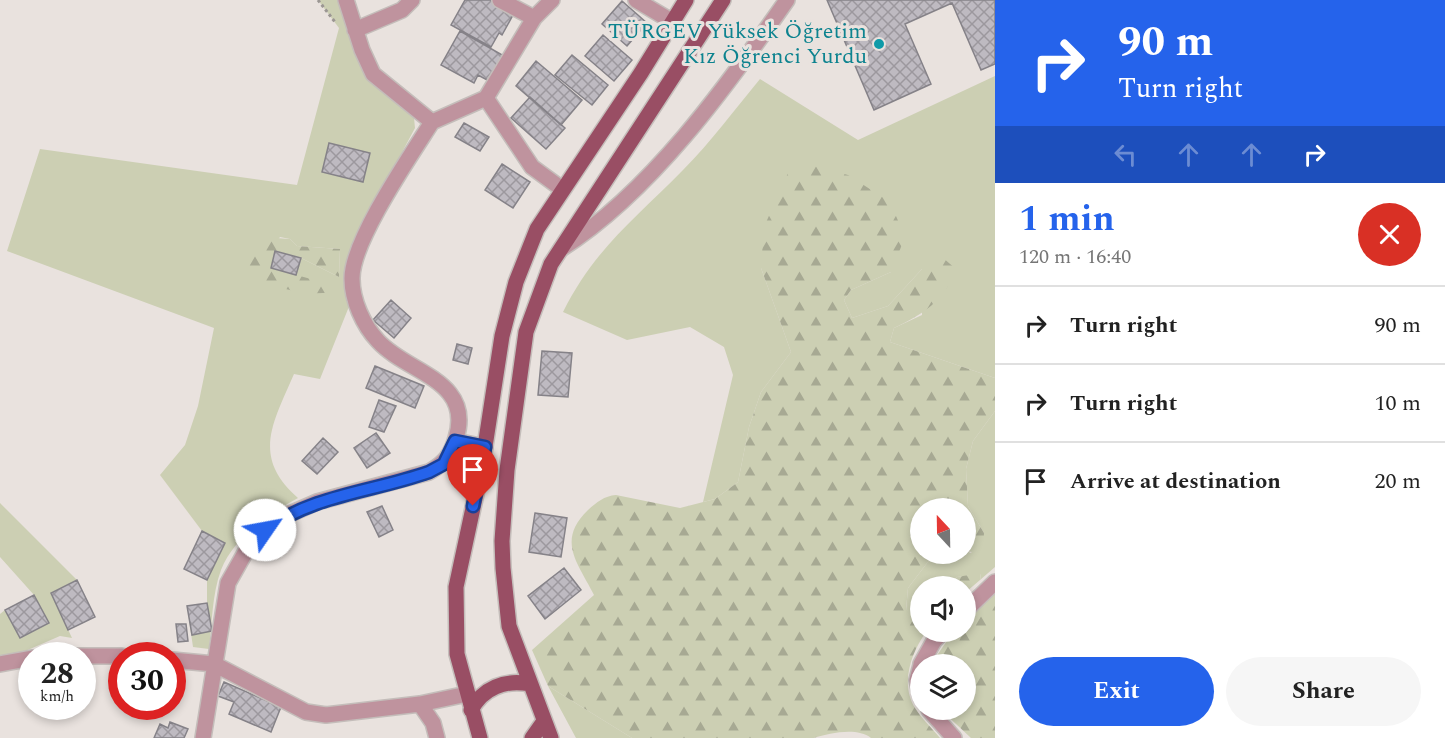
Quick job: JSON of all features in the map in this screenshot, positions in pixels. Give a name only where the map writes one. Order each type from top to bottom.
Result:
[{"type":"main road","points":[[480,738],[466,694],[457,654],[456,586],[485,447],[502,336],[516,282],[529,246],[562,189],[686,0]]},
{"type":"main road","points":[[551,738],[509,626],[502,541],[507,470],[524,343],[543,280],[723,0]]},
{"type":"main road","points":[[471,710],[477,700],[500,685],[515,681],[530,684]]},
{"type":"main road","points":[[532,738],[544,721]]},
{"type":"street","points":[[346,0],[355,30],[373,74],[432,122]]},
{"type":"street","points":[[355,30],[402,10],[412,0]]},
{"type":"street","points":[[500,0],[534,18]]},
{"type":"street","points":[[203,738],[228,583],[244,553],[265,530],[283,517],[317,502],[429,472],[444,464],[455,441],[460,424],[452,397],[441,383],[379,342],[360,313],[352,278],[354,264],[386,194],[432,122],[486,98],[534,18],[552,0]]},
{"type":"street","points":[[636,0],[673,22]]},
{"type":"street","points":[[561,249],[601,218],[675,146],[732,77],[787,0]]},
{"type":"street","points":[[486,98],[532,166],[562,189]]},
{"type":"street","points":[[455,441],[485,447]]},
{"type":"street","points":[[976,600],[995,582]]},
{"type":"street","points":[[0,664],[18,661]]},
{"type":"street","points":[[186,661],[214,664],[306,712],[326,715],[420,704],[466,694]]},
{"type":"street","points":[[420,704],[433,723],[437,738]]},
{"type":"street","points":[[938,720],[954,738]]},
{"type":"green space","points":[[318,0],[343,0],[350,29],[409,110],[414,118],[415,128],[377,199],[350,304],[320,379],[294,374],[279,408],[270,439],[271,454],[283,483],[298,498],[264,519],[234,547],[218,579],[209,649],[193,647],[187,606],[207,603],[207,580],[225,543],[202,531],[160,475],[185,445],[198,406],[214,328],[7,251],[40,149],[297,185],[339,28]],"holes":[[[280,237],[290,239],[297,246],[340,249],[339,277],[301,258],[296,275],[249,277]]]},
{"type":"green space","points":[[995,76],[995,378],[890,342],[894,328],[922,315],[922,269],[888,306],[852,318],[844,300],[851,290],[891,272],[761,268],[791,352],[761,392],[749,427],[738,482],[715,499],[703,502],[733,375],[724,347],[690,327],[627,340],[563,312],[588,270],[617,235],[703,148],[760,79],[858,140]]},
{"type":"green space","points":[[803,163],[848,175],[890,202],[905,237],[891,272],[851,290],[844,300],[852,318],[888,306],[922,269],[942,257],[957,270],[951,281],[932,305],[894,328],[890,342],[995,378],[995,411],[973,441],[966,469],[968,498],[910,498],[910,564],[926,564],[917,576],[910,576],[908,588],[906,610],[910,610],[910,642],[920,642],[914,654],[910,654],[908,689],[910,720],[924,720],[940,738],[871,738],[851,732],[814,738],[632,738],[548,686],[532,650],[594,595],[577,562],[572,542],[578,521],[594,504],[616,495],[680,508],[715,499],[738,482],[749,427],[761,392],[791,352],[761,268],[764,227],[788,173]]},
{"type":"green space","points":[[262,237],[290,239],[297,246],[340,249],[339,277],[301,258],[276,251],[271,268],[347,289],[321,293],[297,292],[249,277],[249,255],[253,246]]},
{"type":"green space","points":[[995,411],[995,567],[980,580],[981,574],[917,576],[926,564],[976,564],[976,545],[984,533],[976,520],[976,498],[968,498],[966,469],[973,441]]},
{"type":"green space","points":[[0,503],[77,580],[51,593],[72,638],[60,636],[46,642],[18,642],[18,654],[0,662],[0,614],[5,610],[20,638],[49,623],[34,595],[0,557]]},
{"type":"green space","points":[[976,520],[984,533],[983,554],[976,553]]},
{"type":"green space","points":[[981,573],[980,580],[976,583],[976,576],[963,576]]},
{"type":"green space","points":[[910,585],[910,610],[906,611]]},
{"type":"green space","points":[[995,594],[995,738],[971,738],[952,720],[976,720],[976,654],[938,654],[946,642],[976,642],[976,612]]},
{"type":"green space","points":[[548,686],[632,738],[576,738]]},
{"type":"building","points":[[465,0],[497,0],[513,15],[502,35],[499,33],[491,47],[451,25]]},
{"type":"building","name":"TÜRGEV Yüksek Öğretim Kız Öğrenci Yurdu","points":[[827,0],[995,0],[995,64],[981,70],[952,3],[905,24],[931,84],[874,110]]},
{"type":"building","points":[[622,1],[647,23],[627,46],[602,24]]},
{"type":"building","points":[[460,31],[504,56],[489,81],[478,75],[474,83],[441,65]]},
{"type":"building","points":[[603,35],[632,60],[614,81],[585,56]]},
{"type":"building","points":[[572,55],[608,85],[592,105],[555,75]]},
{"type":"building","points":[[536,61],[582,100],[561,125],[516,86]]},
{"type":"building","points":[[530,97],[565,128],[546,149],[511,118]]},
{"type":"building","points":[[464,123],[489,137],[480,151],[455,137]]},
{"type":"building","points":[[329,143],[370,153],[363,182],[322,172]]},
{"type":"building","points":[[502,164],[530,182],[513,208],[485,190]]},
{"type":"building","points":[[275,251],[301,258],[296,275],[271,268]]},
{"type":"building","points":[[391,300],[411,318],[394,338],[373,320]]},
{"type":"building","points":[[457,344],[472,348],[468,364],[453,360]]},
{"type":"building","points":[[542,351],[572,353],[568,397],[538,395]]},
{"type":"building","points":[[375,366],[424,386],[415,408],[366,388]]},
{"type":"building","points":[[379,400],[396,406],[384,432],[369,427]]},
{"type":"building","points":[[376,433],[390,453],[367,468],[354,448]]},
{"type":"building","points":[[323,438],[338,452],[317,474],[302,461]]},
{"type":"building","points":[[382,506],[393,530],[379,537],[367,512]]},
{"type":"building","points":[[535,513],[567,518],[561,557],[529,552]]},
{"type":"building","points":[[202,531],[225,543],[207,580],[184,569]]},
{"type":"building","points":[[564,568],[581,590],[545,619],[528,596]]},
{"type":"building","points":[[77,580],[95,617],[68,630],[51,593]]},
{"type":"building","points":[[34,595],[49,623],[20,638],[5,610]]},
{"type":"building","points":[[207,603],[212,631],[192,635],[187,606]]},
{"type":"building","points":[[176,624],[186,624],[188,641],[178,642]]},
{"type":"building","points":[[224,682],[281,707],[271,732],[229,714],[234,702],[218,696]]},
{"type":"building","points":[[170,722],[188,729],[184,738],[154,738],[160,724],[168,728]]},
{"type":"place","name":"TÜRGEV Yüksek Öğretim Kız Öğrenci Yurdu","points":[[879,44]]},
{"type":"route","points":[[265,530],[283,517],[333,496],[406,480],[429,472],[444,464],[453,450],[455,441],[485,447],[473,506]]}]
